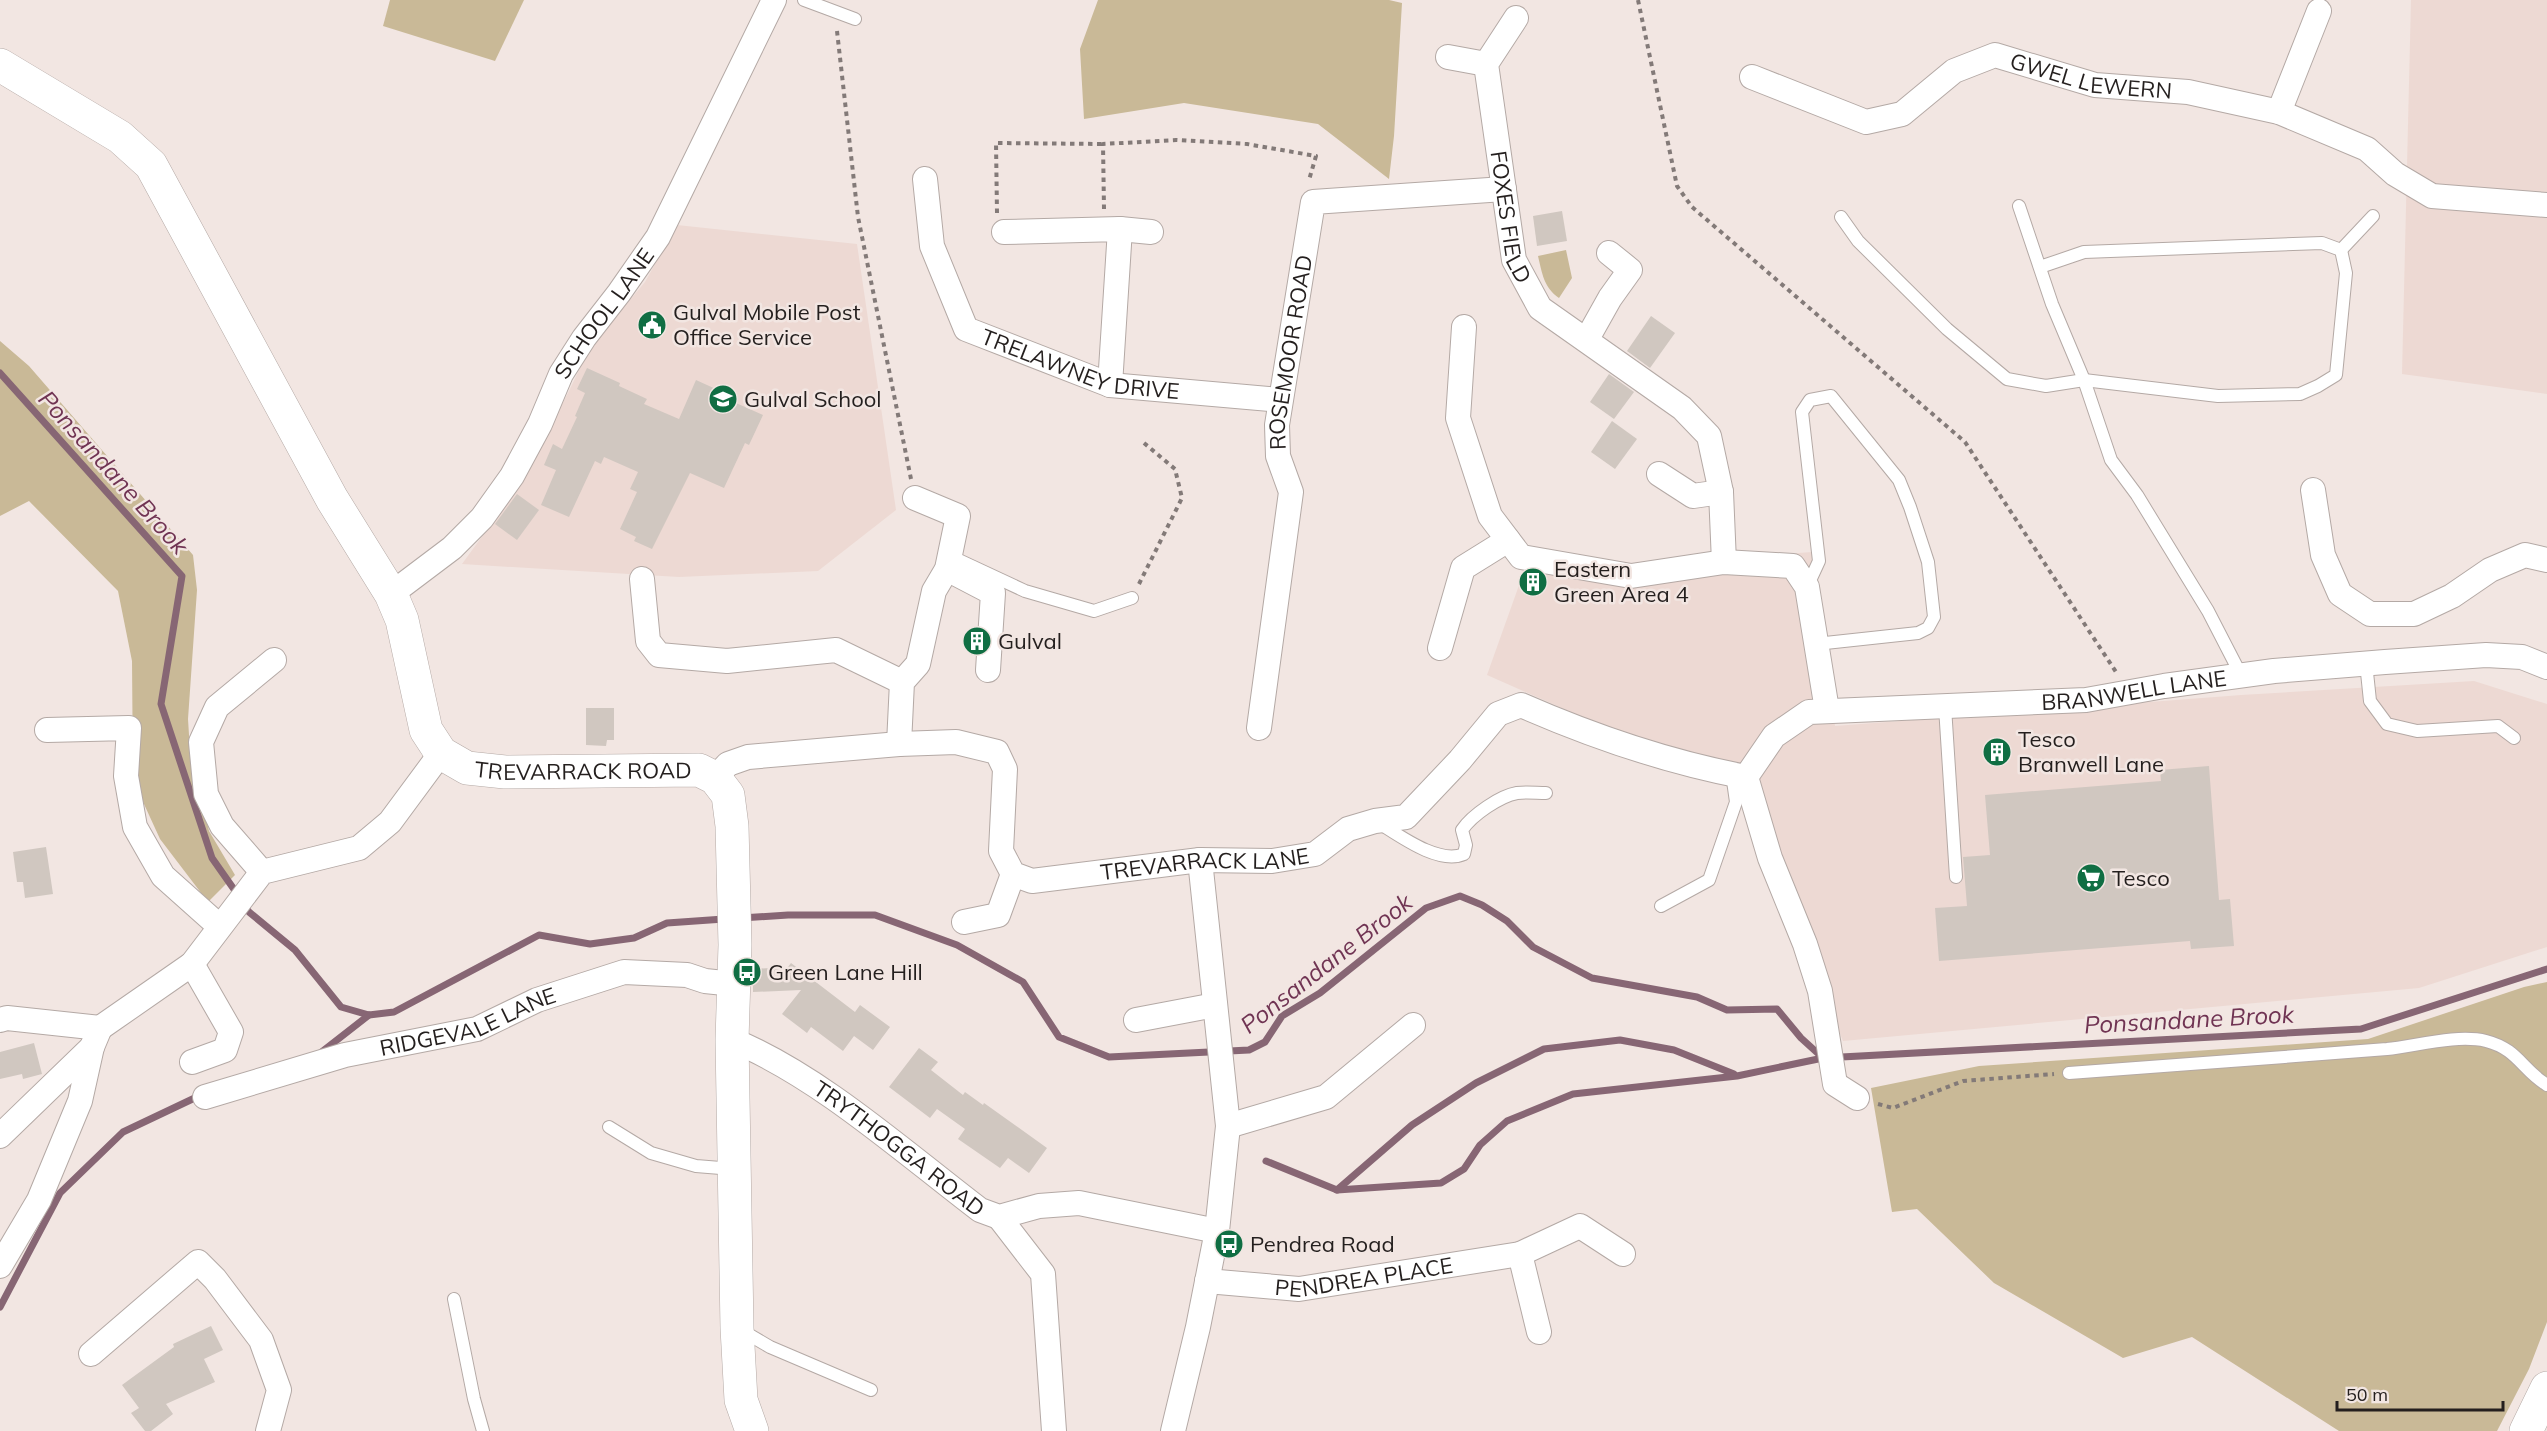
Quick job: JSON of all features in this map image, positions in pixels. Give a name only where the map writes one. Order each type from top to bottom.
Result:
[{"type":"main road","points":[[0,65],[120,137],[151,165],[332,499],[391,594],[402,620],[426,730],[441,753]]},
{"type":"main road","name":"TREVARRACK ROAD","points":[[441,753],[467,768],[505,772],[699,770],[716,778]]},
{"type":"main road","points":[[716,778],[728,795],[732,826],[735,945],[732,1040],[737,1328],[741,1400],[752,1431]]},
{"type":"main road","points":[[2526,1431],[2547,1388]]},
{"type":"street","name":"SCHOOL LANE","points":[[391,594],[452,548],[482,518],[512,476],[540,423],[561,374],[584,338],[620,293],[658,237],[774,0]]},
{"type":"street","points":[[2279,112],[2319,10]]},
{"type":"street","points":[[1448,57],[1486,64],[1516,18]]},
{"type":"street","name":"GWEL LEWERN","points":[[1752,77],[1866,122],[1902,114],[1954,71],[1995,56],[2095,85],[2188,92],[2279,112],[2367,149],[2395,174],[2432,196],[2547,205]]},
{"type":"street","name":"FOXES FIELD","points":[[1486,64],[1514,260],[1540,308],[1682,408],[1709,436],[1721,492],[1724,562]]},
{"type":"street","name":"TRELAWNEY DRIVE","points":[[926,179],[932,246],[966,329],[1110,385],[1280,400]]},
{"type":"street","points":[[1313,202],[1504,189]]},
{"type":"street","name":"ROSEMOOR ROAD","points":[[1259,728],[1290,492],[1278,456],[1277,425],[1313,202]]},
{"type":"street","points":[[1110,385],[1112,229]]},
{"type":"street","points":[[1006,232],[1112,229],[1151,232]]},
{"type":"street","points":[[1587,339],[1610,298],[1630,270],[1608,253]]},
{"type":"street","points":[[1464,327],[1458,418],[1490,516],[1521,557],[1631,576],[1724,562],[1792,566],[1807,587],[1827,710]]},
{"type":"street","points":[[1659,474],[1693,496],[1721,492]]},
{"type":"street","points":[[2313,490],[2324,555],[2340,594],[2370,614],[2414,614],[2452,596],[2490,570],[2525,555],[2547,560]]},
{"type":"street","points":[[898,744],[902,682],[918,664],[934,591],[948,562],[958,516],[915,498]]},
{"type":"street","points":[[1440,648],[1462,568],[1508,540]]},
{"type":"street","points":[[948,562],[993,593],[988,670]]},
{"type":"street","points":[[642,579],[648,641],[659,654],[727,661],[836,650],[902,682]]},
{"type":"street","name":"BRANWELL LANE","points":[[1739,775],[1774,735],[1809,712],[2086,700],[2241,675],[2366,663],[2486,656],[2522,657],[2547,667]]},
{"type":"street","points":[[258,876],[222,826],[206,794],[201,742],[217,707],[274,660]]},
{"type":"street","name":"TREVARRACK LANE","points":[[1013,874],[1032,881],[1200,860],[1272,861],[1315,854],[1348,829],[1375,821],[1406,817],[1460,760],[1498,714],[1521,705],[1565,724],[1648,754],[1739,775]]},
{"type":"street","points":[[48,730],[129,728],[126,776],[135,828],[163,876],[226,918]]},
{"type":"street","points":[[716,778],[728,764],[748,757],[898,744],[956,742],[997,752],[1005,769],[1001,851],[1013,874],[998,915],[964,922]]},
{"type":"street","points":[[0,1136],[96,1038],[192,964],[258,876],[359,848],[390,822],[441,753]]},
{"type":"street","points":[[1739,775],[1805,944],[1820,991],[1836,1084],[1857,1098]]},
{"type":"street","points":[[1173,1431],[1207,1281],[1216,1231],[1228,1126],[1200,860]]},
{"type":"street","points":[[192,964],[231,1032],[225,1050],[192,1062]]},
{"type":"street","name":"RIDGEVALE LANE","points":[[205,1097],[345,1055],[477,1029],[537,1000],[624,972],[687,975],[734,984]]},
{"type":"street","points":[[1136,1020],[1215,1005]]},
{"type":"street","points":[[0,1020],[7,1018],[96,1038]]},
{"type":"street","points":[[1228,1126],[1326,1096],[1413,1025]]},
{"type":"street","points":[[0,1266],[39,1200],[80,1101],[96,1038]]},
{"type":"street","name":"TRYTHOGGA ROAD","points":[[732,1040],[768,1056],[840,1103],[980,1210],[999,1217],[1039,1206],[1079,1203],[1216,1231]]},
{"type":"street","points":[[999,1217],[1043,1275],[1054,1431]]},
{"type":"street","name":"PENDREA PLACE","points":[[1207,1281],[1299,1289],[1521,1254],[1580,1226],[1623,1254]]},
{"type":"street","points":[[1521,1254],[1539,1332]]},
{"type":"street","points":[[91,1354],[198,1262],[215,1279],[261,1340],[279,1390],[267,1430]]},
{"type":"lane","points":[[804,0],[855,19]]},
{"type":"lane","points":[[2019,206],[2084,380],[2111,460],[2137,495],[2208,611],[2241,675]]},
{"type":"lane","points":[[2341,250],[2373,216]]},
{"type":"lane","points":[[1841,217],[1858,241],[1947,329],[2007,380],[2046,386],[2084,380],[2218,396],[2300,394],[2318,386],[2336,375],[2346,273],[2341,250]]},
{"type":"lane","points":[[2040,267],[2084,252],[2322,243],[2341,250]]},
{"type":"lane","points":[[1807,587],[1819,561],[1802,412],[1810,400],[1831,396],[1899,480],[1928,562],[1934,616],[1928,628],[1918,633],[1816,644]]},
{"type":"lane","points":[[948,562],[1025,591],[1094,611],[1132,598]]},
{"type":"lane","points":[[2366,663],[2370,701],[2387,724],[2417,731],[2498,726],[2514,738]]},
{"type":"lane","points":[[1945,706],[1956,877]]},
{"type":"lane","points":[[1661,906],[1708,880],[1737,802],[1739,775]]},
{"type":"lane","points":[[1375,821],[1408,841],[1442,857],[1456,858],[1464,854],[1466,844],[1462,830],[1502,798],[1517,793],[1546,793]]},
{"type":"lane","points":[[2069,1073],[2388,1049],[2467,1039],[2501,1046],[2516,1055],[2529,1072],[2547,1085]]},
{"type":"lane","points":[[609,1127],[651,1153],[696,1166],[735,1169]]},
{"type":"lane","points":[[454,1299],[474,1399],[483,1431]]},
{"type":"lane","points":[[737,1328],[770,1347],[871,1390]]},
{"type":"path","points":[[1638,0],[1677,186],[1692,207],[1965,442],[2129,692]]},
{"type":"path","points":[[835,11],[858,217],[915,498]]},
{"type":"path","points":[[1006,232],[998,221],[996,143],[1103,144],[1176,140],[1247,144],[1316,156],[1309,183],[1313,202]]},
{"type":"path","points":[[1103,144],[1112,229]]},
{"type":"path","points":[[1132,598],[1182,498],[1175,469],[1144,443]]},
{"type":"path","points":[[1857,1098],[1893,1108],[1964,1082],[2069,1073]]},
{"type":"shaded area","points":[[390,0],[524,0],[495,61],[383,26]]},
{"type":"shaded area","points":[[1098,0],[1389,0],[1402,3],[1394,136],[1389,179],[1318,124],[1184,103],[1084,119],[1080,49]]},
{"type":"shaded area","points":[[2411,0],[2547,0],[2547,394],[2402,374]]},
{"type":"shaded area","name":"Gulval School","points":[[677,225],[857,244],[896,510],[818,571],[679,577],[462,564],[521,483],[589,349],[645,282]]},
{"type":"shaded area","points":[[1566,250],[1572,278],[1559,298],[1547,285],[1538,256]]},
{"type":"shaded area","points":[[0,341],[29,366],[193,555],[197,590],[188,719],[190,751],[209,831],[235,875],[208,902],[160,839],[133,780],[132,661],[118,591],[29,501],[0,516]]},
{"type":"shaded area","points":[[1812,552],[1835,726],[2241,695],[2474,681],[2547,704],[2547,947],[2419,988],[1843,1041],[1741,787],[1487,675],[1523,574]]},
{"type":"shaded area","points":[[2547,982],[2547,1322],[2529,1369],[2497,1431],[2339,1431],[2192,1337],[2123,1358],[1994,1283],[1917,1209],[1892,1212],[1871,1088],[1979,1066],[2368,1039],[2524,987]]},
{"type":"building","points":[[1562,211],[1567,241],[1537,246],[1533,216]]},
{"type":"building","points":[[1651,316],[1675,333],[1650,368],[1627,351]]},
{"type":"building","points":[[587,368],[620,383],[619,386],[647,399],[644,404],[679,419],[696,380],[729,395],[727,399],[763,415],[749,445],[745,443],[724,488],[690,473],[652,549],[634,541],[636,537],[620,529],[637,492],[630,489],[638,472],[604,457],[601,464],[595,461],[569,517],[541,505],[556,470],[544,465],[553,444],[562,449],[577,417],[575,416],[585,393],[577,389]]},
{"type":"building","points":[[1609,374],[1634,392],[1614,419],[1590,402]]},
{"type":"building","points":[[1612,421],[1637,439],[1615,469],[1591,452]]},
{"type":"building","points":[[517,494],[539,510],[517,540],[495,524]]},
{"type":"building","points":[[586,708],[614,708],[614,740],[607,740],[606,746],[586,745]]},
{"type":"building","name":"Tesco","points":[[2209,766],[2219,900],[2230,899],[2234,946],[2191,949],[2190,941],[1939,961],[1935,908],[1967,906],[1963,857],[1990,855],[1985,795],[2161,781],[2160,770]]},
{"type":"building","points":[[46,847],[53,894],[25,898],[23,882],[17,882],[13,852]]},
{"type":"building","points":[[791,963],[855,1012],[860,1005],[890,1027],[873,1050],[854,1036],[843,1051],[811,1027],[807,1033],[782,1014],[801,990],[753,992],[753,969],[788,967]]},
{"type":"building","points":[[34,1043],[42,1074],[23,1079],[22,1074],[0,1079],[0,1052]]},
{"type":"building","points":[[919,1048],[938,1062],[931,1070],[963,1095],[965,1092],[983,1105],[984,1103],[1047,1148],[1029,1173],[1008,1158],[1000,1168],[958,1139],[965,1129],[937,1109],[930,1118],[889,1087]]},
{"type":"building","points":[[211,1326],[223,1350],[204,1359],[215,1382],[166,1404],[173,1414],[151,1431],[145,1431],[131,1413],[139,1408],[122,1385],[174,1347],[173,1344]]},
{"type":"waterway","name":"Ponsandane Brook","points":[[0,373],[182,576],[161,704],[212,858],[238,895]]},
{"type":"waterway","name":"Ponsandane Brook","points":[[741,918],[788,915],[875,915],[957,945],[1023,982],[1059,1037],[1109,1057],[1249,1050],[1265,1042],[1282,1016],[1320,993],[1426,908],[1460,896],[1482,905],[1507,921],[1533,947],[1592,978],[1697,997],[1727,1010],[1777,1009],[1801,1038],[1823,1058]]},
{"type":"waterway","name":"Ponsandane Brook","points":[[244,905],[249,912],[295,950],[341,1007],[369,1015],[394,1012],[539,935],[590,944],[634,938],[667,923],[724,919]]},
{"type":"waterway","name":"Ponsandane Brook","points":[[1337,1190],[1441,1183],[1464,1169],[1480,1145],[1507,1121],[1573,1094],[1737,1076],[1823,1058],[2361,1029],[2547,969]]},
{"type":"waterway","points":[[319,1054],[369,1015]]},
{"type":"waterway","name":"Ponsandane Brook","points":[[1266,1161],[1337,1190],[1412,1125],[1476,1083],[1544,1049],[1620,1040],[1674,1050],[1734,1074]]},
{"type":"waterway","points":[[0,1307],[60,1193],[123,1132],[201,1095]]},
{"type":"place","name":"Gulval Mobile Post Office Service","points":[[652,325]]},
{"type":"place","name":"Gulval School","points":[[723,399]]},
{"type":"place","name":"Eastern Green Area 4","points":[[1533,582]]},
{"type":"place","name":"Gulval","points":[[977,641]]},
{"type":"place","name":"Tesco Branwell Lane","points":[[1997,752]]},
{"type":"place","name":"Tesco","points":[[2091,878]]},
{"type":"place","name":"Green Lane Hill","points":[[747,972]]},
{"type":"place","name":"Pendrea Road","points":[[1229,1244]]}]
